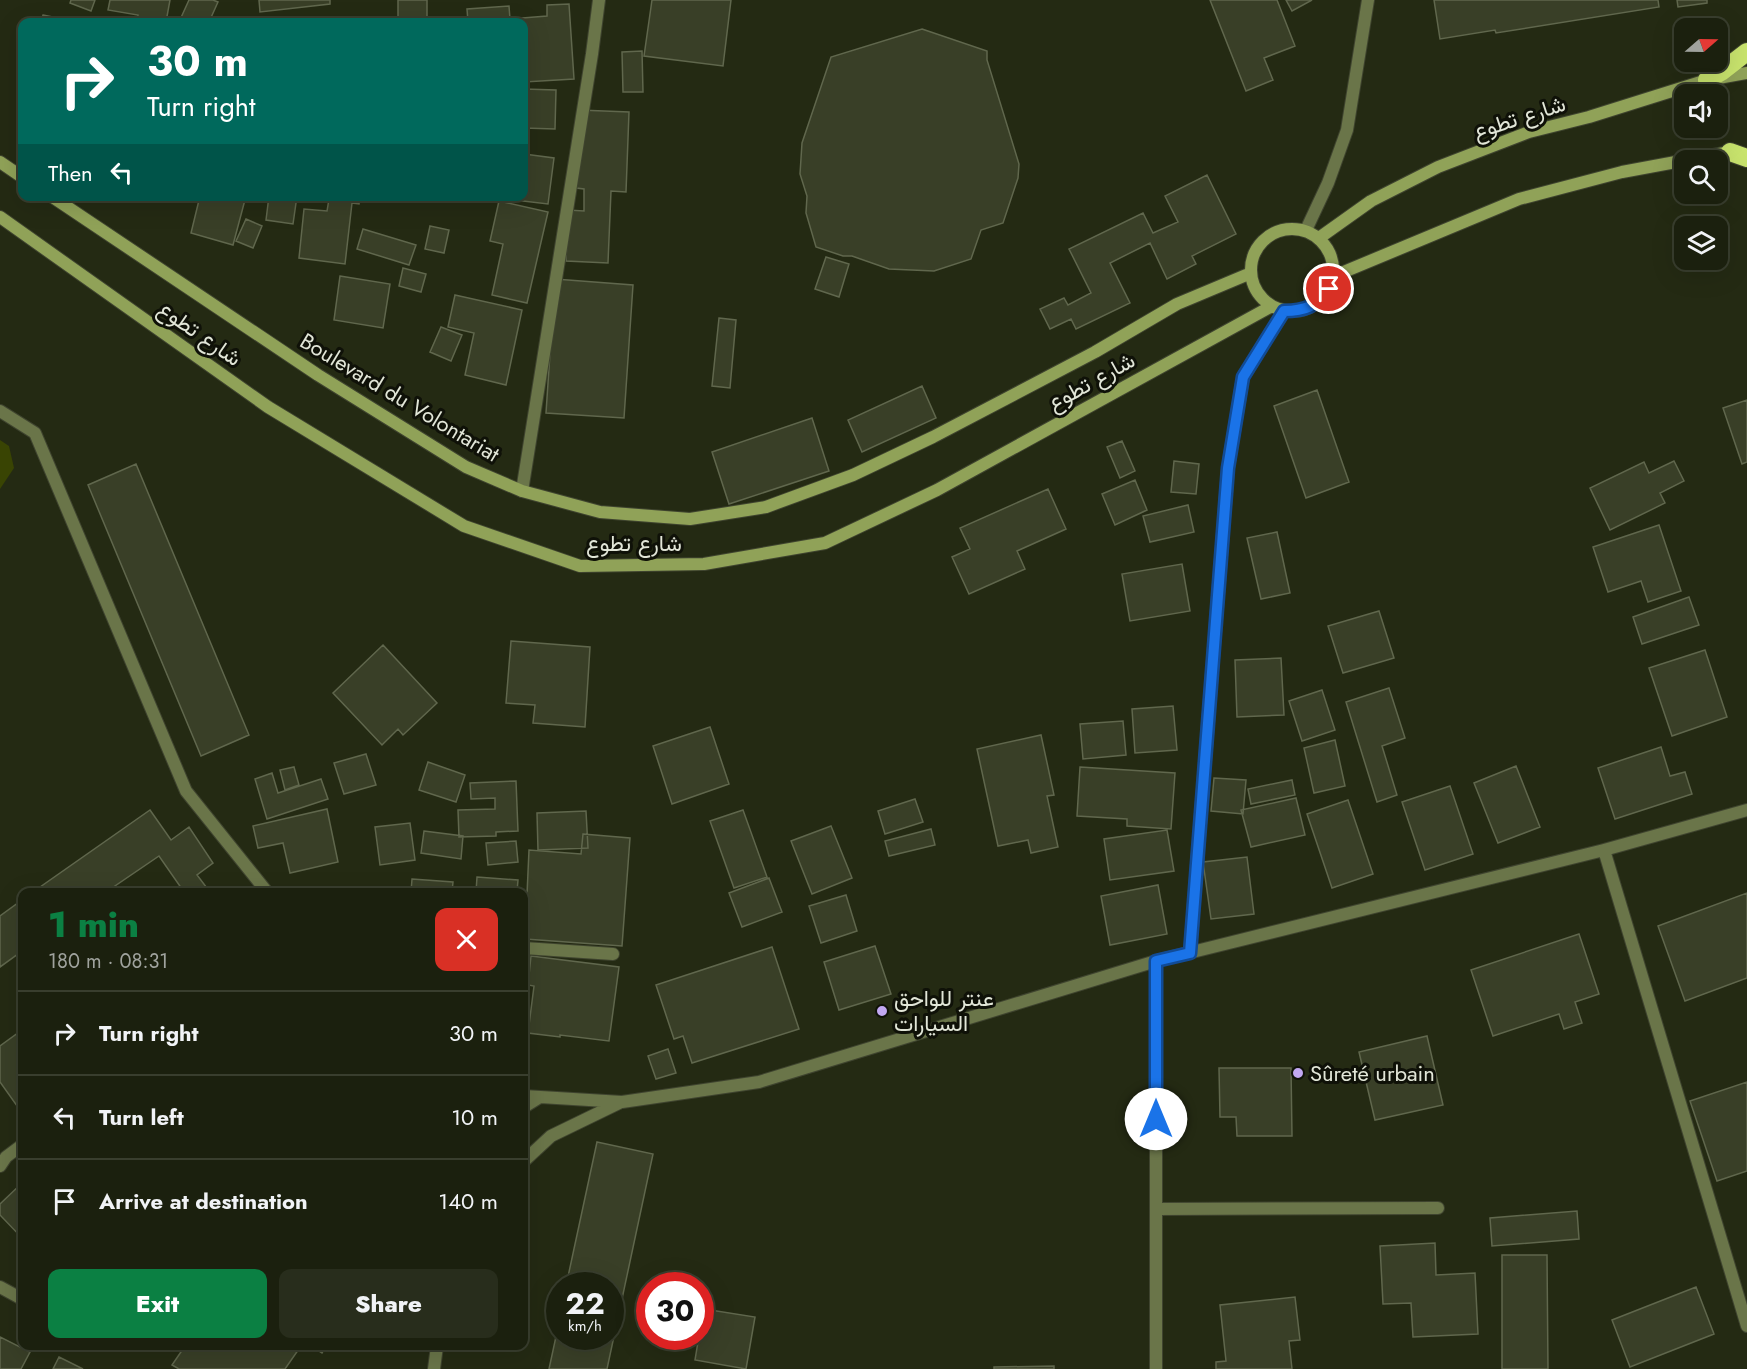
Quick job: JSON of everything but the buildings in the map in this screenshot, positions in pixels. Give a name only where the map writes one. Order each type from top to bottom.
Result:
[{"type":"highway","points":[[1707,80],[1747,52]]},
{"type":"highway","points":[[1738,151],[1747,158]]},
{"type":"main road","name":"شارع تطوع","points":[[1319,237],[1371,201],[1438,167],[1529,132],[1589,117],[1707,80],[1747,73]]},
{"type":"main road","points":[[1334,276],[1520,199],[1622,172],[1738,151]]},
{"type":"main road","points":[[0,162],[18,174]]},
{"type":"main road","name":"Boulevard du Volontariat","points":[[58,201],[318,375],[466,467],[522,491],[600,512],[690,519],[766,507],[853,476],[933,437]]},
{"type":"main road","name":"شارع تطوع","points":[[0,217],[268,407],[346,455],[464,526],[580,566],[704,564],[825,543],[937,490],[1272,306]]},
{"type":"main road","points":[[1293,228],[1306,230],[1319,237],[1328,248],[1334,262],[1334,276],[1322,300],[1298,311],[1284,311],[1272,306],[1261,297],[1254,286],[1251,273],[1252,260],[1257,247],[1279,230],[1293,228]]},
{"type":"main road","name":"شارع تطوع","points":[[933,437],[1095,352],[1177,304],[1251,273]]},
{"type":"street","points":[[522,491],[599,0]]},
{"type":"street","points":[[1306,230],[1328,183],[1347,130],[1368,0]]},
{"type":"street","points":[[1190,953],[1228,468],[1243,377],[1284,311]]},
{"type":"street","points":[[0,411],[35,433],[186,791],[264,888]]},
{"type":"street","points":[[528,1096],[622,1102],[759,1082],[1156,961],[1604,850],[1747,810]]},
{"type":"street","points":[[1604,850],[1747,1326]]},
{"type":"street","points":[[528,948],[613,954]]},
{"type":"street","points":[[1156,961],[1156,1369]]},
{"type":"street","points":[[528,1104],[540,1097]]},
{"type":"street","points":[[528,1157],[550,1136],[622,1102]]},
{"type":"street","points":[[0,1166],[6,1157],[18,1148]]},
{"type":"street","points":[[1156,1209],[1438,1208]]},
{"type":"street","points":[[0,1287],[18,1297]]},
{"type":"street","points":[[434,1369],[436,1350]]},
{"type":"green space","points":[[0,440],[9,446],[14,468],[0,489]]},
{"type":"place","name":"عنتر للواحق السيارات","points":[[882,1011]]},
{"type":"place","name":"Sûreté urbain","points":[[1298,1073]]},
{"type":"route","points":[[1156,1119],[1156,961],[1190,953],[1228,468],[1243,377],[1284,311],[1298,311],[1311,307],[1322,300],[1329,289]]}]
